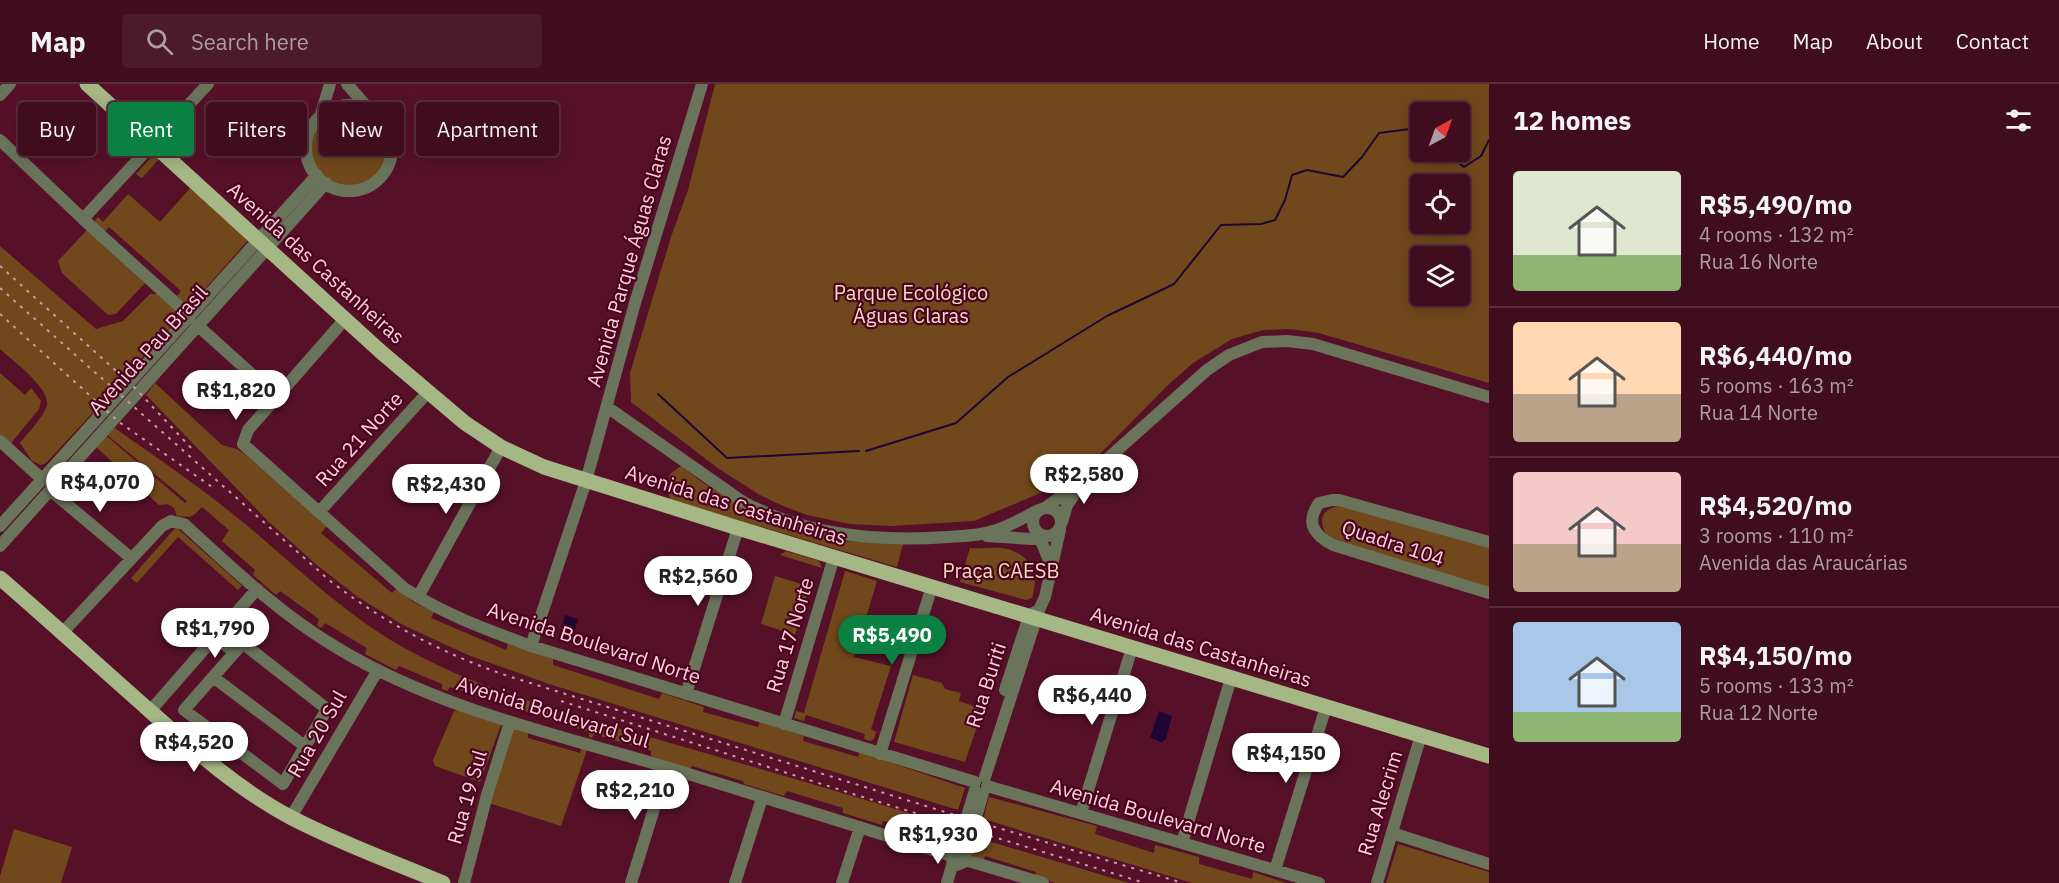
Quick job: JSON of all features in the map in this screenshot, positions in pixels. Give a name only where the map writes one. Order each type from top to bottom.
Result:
[{"type":"main road","name":"Avenida das Castanheiras","points":[[87,84],[108,103]]},
{"type":"main road","name":"Avenida das Castanheiras","points":[[167,156],[345,319],[465,423],[501,447],[544,467],[834,557],[1035,615],[1132,648],[1489,756]]},
{"type":"main road","points":[[0,578],[202,758],[291,817],[443,883]]},
{"type":"street","points":[[0,95],[10,84]]},
{"type":"street","points":[[192,102],[208,84]]},
{"type":"street","points":[[325,102],[330,84]]},
{"type":"street","points":[[346,84],[363,102]]},
{"type":"street","name":"Avenida Parque Águas Claras","points":[[702,84],[635,303],[607,407],[744,502],[783,519],[855,535],[905,539],[974,535],[1032,539],[1042,536]]},
{"type":"street","points":[[319,116],[312,125],[307,138],[308,159],[310,166],[321,179],[338,190],[352,191],[372,184],[387,170],[392,156]]},
{"type":"street","points":[[0,140],[276,396],[345,319]]},
{"type":"street","points":[[83,219],[143,156]]},
{"type":"street","name":"Avenida Pau Brasil","points":[[0,546],[46,485],[321,179]]},
{"type":"street","name":"Avenida Parque Águas Claras","points":[[974,535],[994,531],[1042,509],[1086,478],[1207,370],[1229,355],[1262,342],[1287,341],[1313,344],[1489,397]]},
{"type":"street","name":"Rua 21 Norte","points":[[319,512],[428,392]]},
{"type":"street","name":"Avenida Boulevard Norte","points":[[276,396],[244,436],[243,444],[404,588],[466,621],[531,646],[980,785],[1319,883]]},
{"type":"street","points":[[531,646],[586,481],[607,407]]},
{"type":"street","points":[[0,441],[46,485],[130,558],[63,632]]},
{"type":"street","points":[[418,597],[501,447]]},
{"type":"street","name":"Avenida Parque Águas Claras","points":[[1060,526],[1067,506],[1086,478]]},
{"type":"street","name":"Avenida Pau Brasil","points":[[0,526],[46,485]]},
{"type":"street","name":"Quadra 104","points":[[1489,542],[1339,500],[1319,503],[1313,515],[1315,532],[1333,545],[1489,593]]},
{"type":"street","points":[[1050,508],[1058,513],[1060,526],[1051,536],[1042,536],[1035,530],[1032,521],[1042,509],[1050,508]]},
{"type":"street","name":"Avenida Boulevard Sul","points":[[130,558],[162,525],[171,521],[184,524],[257,589],[310,631],[378,670],[453,703],[1043,883]]},
{"type":"street","name":"Rua Buriti","points":[[955,883],[960,856],[980,785],[1035,615],[1045,597],[1060,526]]},
{"type":"street","points":[[686,694],[738,528]]},
{"type":"street","points":[[1042,536],[1042,543],[1052,568]]},
{"type":"street","name":"Rua 17 Norte","points":[[784,724],[834,557]]},
{"type":"street","points":[[880,754],[932,586]]},
{"type":"street","points":[[150,711],[257,589]]},
{"type":"street","points":[[219,632],[238,648],[327,709],[306,747],[281,784],[184,710],[238,648]]},
{"type":"street","points":[[1081,813],[1132,648]]},
{"type":"street","name":"Rua 20 Sul","points":[[291,817],[378,670]]},
{"type":"street","points":[[213,676],[306,747]]},
{"type":"street","points":[[1182,843],[1231,678]]},
{"type":"street","points":[[1275,870],[1326,707]]},
{"type":"street","name":"Rua 19 Sul","points":[[464,883],[487,795],[510,722]]},
{"type":"street","name":"Rua Alecrim","points":[[1377,883],[1421,735]]},
{"type":"street","points":[[631,883],[666,767]]},
{"type":"street","points":[[735,883],[762,798]]},
{"type":"street","points":[[842,883],[860,827]]},
{"type":"street","points":[[1392,833],[1489,864]]},
{"type":"street","name":"Rua Buriti","points":[[947,883],[960,856]]},
{"type":"green space","name":"Parque Ecológico Águas Claras","points":[[715,84],[1489,84],[1489,383],[1319,333],[1290,329],[1263,330],[1232,339],[1193,363],[1169,384],[1076,478],[974,521],[891,526],[850,524],[807,515],[760,495],[719,469],[631,402],[630,373],[671,237],[688,190]]},
{"type":"green space","points":[[319,121],[319,156],[390,156],[384,171],[373,182],[358,188],[342,188],[327,182],[316,171],[310,156],[310,140]]},
{"type":"green space","points":[[152,156],[160,158],[142,178],[136,174]]},
{"type":"green space","points":[[192,186],[250,238],[189,307],[177,296],[181,291],[109,227],[105,232],[94,222],[98,217],[103,222],[128,194],[160,222]]},
{"type":"green space","points":[[88,229],[145,283],[116,314],[108,315],[62,273],[58,261]]},
{"type":"green space","points":[[0,246],[96,329],[123,321],[150,294],[161,294],[180,311],[175,325],[153,342],[138,364],[46,463],[41,465],[32,461],[20,443],[46,409],[46,398],[37,383],[0,349]]},
{"type":"green space","points":[[0,373],[25,395],[31,388],[41,401],[39,409],[7,448],[0,441]]},
{"type":"green space","points":[[155,383],[222,445],[237,449],[247,456],[327,526],[321,533],[392,593],[397,588],[413,602],[434,612],[431,618],[506,650],[508,644],[553,659],[553,665],[659,699],[662,693],[704,707],[703,712],[758,727],[760,722],[804,736],[803,741],[858,757],[860,752],[965,788],[958,810],[549,684],[468,655],[403,625],[358,597],[318,566],[269,522],[146,395]]},
{"type":"green space","points":[[112,426],[224,507],[362,621],[437,665],[497,690],[559,711],[954,827],[952,841],[883,821],[882,825],[843,813],[843,808],[787,791],[784,796],[692,766],[690,769],[651,756],[651,751],[594,734],[592,738],[589,737],[589,732],[450,687],[447,691],[442,689],[442,684],[399,666],[396,670],[365,654],[367,648],[325,623],[321,628],[317,625],[319,619],[280,591],[276,595],[253,575],[255,570],[222,541],[229,530],[202,507],[194,515],[186,517],[177,516],[174,508],[167,504],[159,505],[93,444],[103,433],[185,503],[187,501],[106,434]]},
{"type":"green space","points":[[681,466],[761,519],[844,541],[903,544],[897,567],[671,500],[666,490],[670,474]]},
{"type":"green space","points":[[1341,505],[1489,548],[1489,590],[1329,538],[1323,527],[1323,517],[1329,510]]},
{"type":"green space","points":[[176,527],[242,586],[238,590],[178,537],[137,583],[131,578]]},
{"type":"green space","name":"Praça CAESB","points":[[970,548],[1004,548],[1023,557],[1034,574],[1032,598],[1026,600],[960,582]]},
{"type":"green space","points":[[786,551],[819,561],[822,568],[780,555]]},
{"type":"green space","points":[[845,571],[877,581],[854,657],[891,666],[871,729],[876,732],[874,739],[870,741],[864,739],[865,734],[806,715],[804,721],[794,718],[796,711],[804,713]]},
{"type":"green space","points":[[775,576],[805,585],[807,579],[811,581],[795,635],[761,624]]},
{"type":"green space","points":[[913,675],[942,683],[945,689],[961,693],[959,701],[983,709],[965,762],[894,742]]},
{"type":"green space","points":[[461,709],[501,725],[480,782],[435,766],[433,760],[454,711]]},
{"type":"green space","points":[[512,726],[528,731],[528,738],[580,753],[581,749],[587,750],[561,826],[489,803]]},
{"type":"green space","points":[[989,797],[1097,826],[1095,834],[1154,853],[1155,845],[1199,857],[1199,864],[1252,879],[1253,872],[1286,883],[1192,883],[987,820],[984,816]]},
{"type":"green space","points":[[14,829],[72,847],[61,883],[0,883]]},
{"type":"green space","points":[[975,839],[1129,883],[1055,883],[1035,877],[1036,872],[985,856],[983,862],[971,856]]},
{"type":"green space","points":[[1398,844],[1489,872],[1489,883],[1386,883]]},
{"type":"shaded area","points":[[565,615],[578,619],[571,643],[558,640]]},
{"type":"shaded area","points":[[209,618],[218,625],[206,638],[198,632]]},
{"type":"shaded area","points":[[1159,711],[1172,716],[1166,739],[1161,743],[1150,738]]},
{"type":"waterway","points":[[866,451],[956,423],[1008,377],[1107,316],[1174,284],[1221,225],[1261,224],[1275,220],[1285,200],[1292,175],[1307,170],[1343,177],[1362,157],[1379,133],[1410,129]]},
{"type":"waterway","points":[[1457,162],[1464,167],[1481,156],[1489,140]]},
{"type":"waterway","points":[[658,394],[727,458],[859,451]]},
{"type":"railway","points":[[0,266],[135,388],[193,450]]},
{"type":"railway","points":[[0,288],[329,580],[393,624],[439,648],[511,677],[958,816],[1183,883]]},
{"type":"railway","points":[[0,314],[119,422],[215,489]]},
{"type":"railway","points":[[561,701],[853,794],[1145,883]]}]
